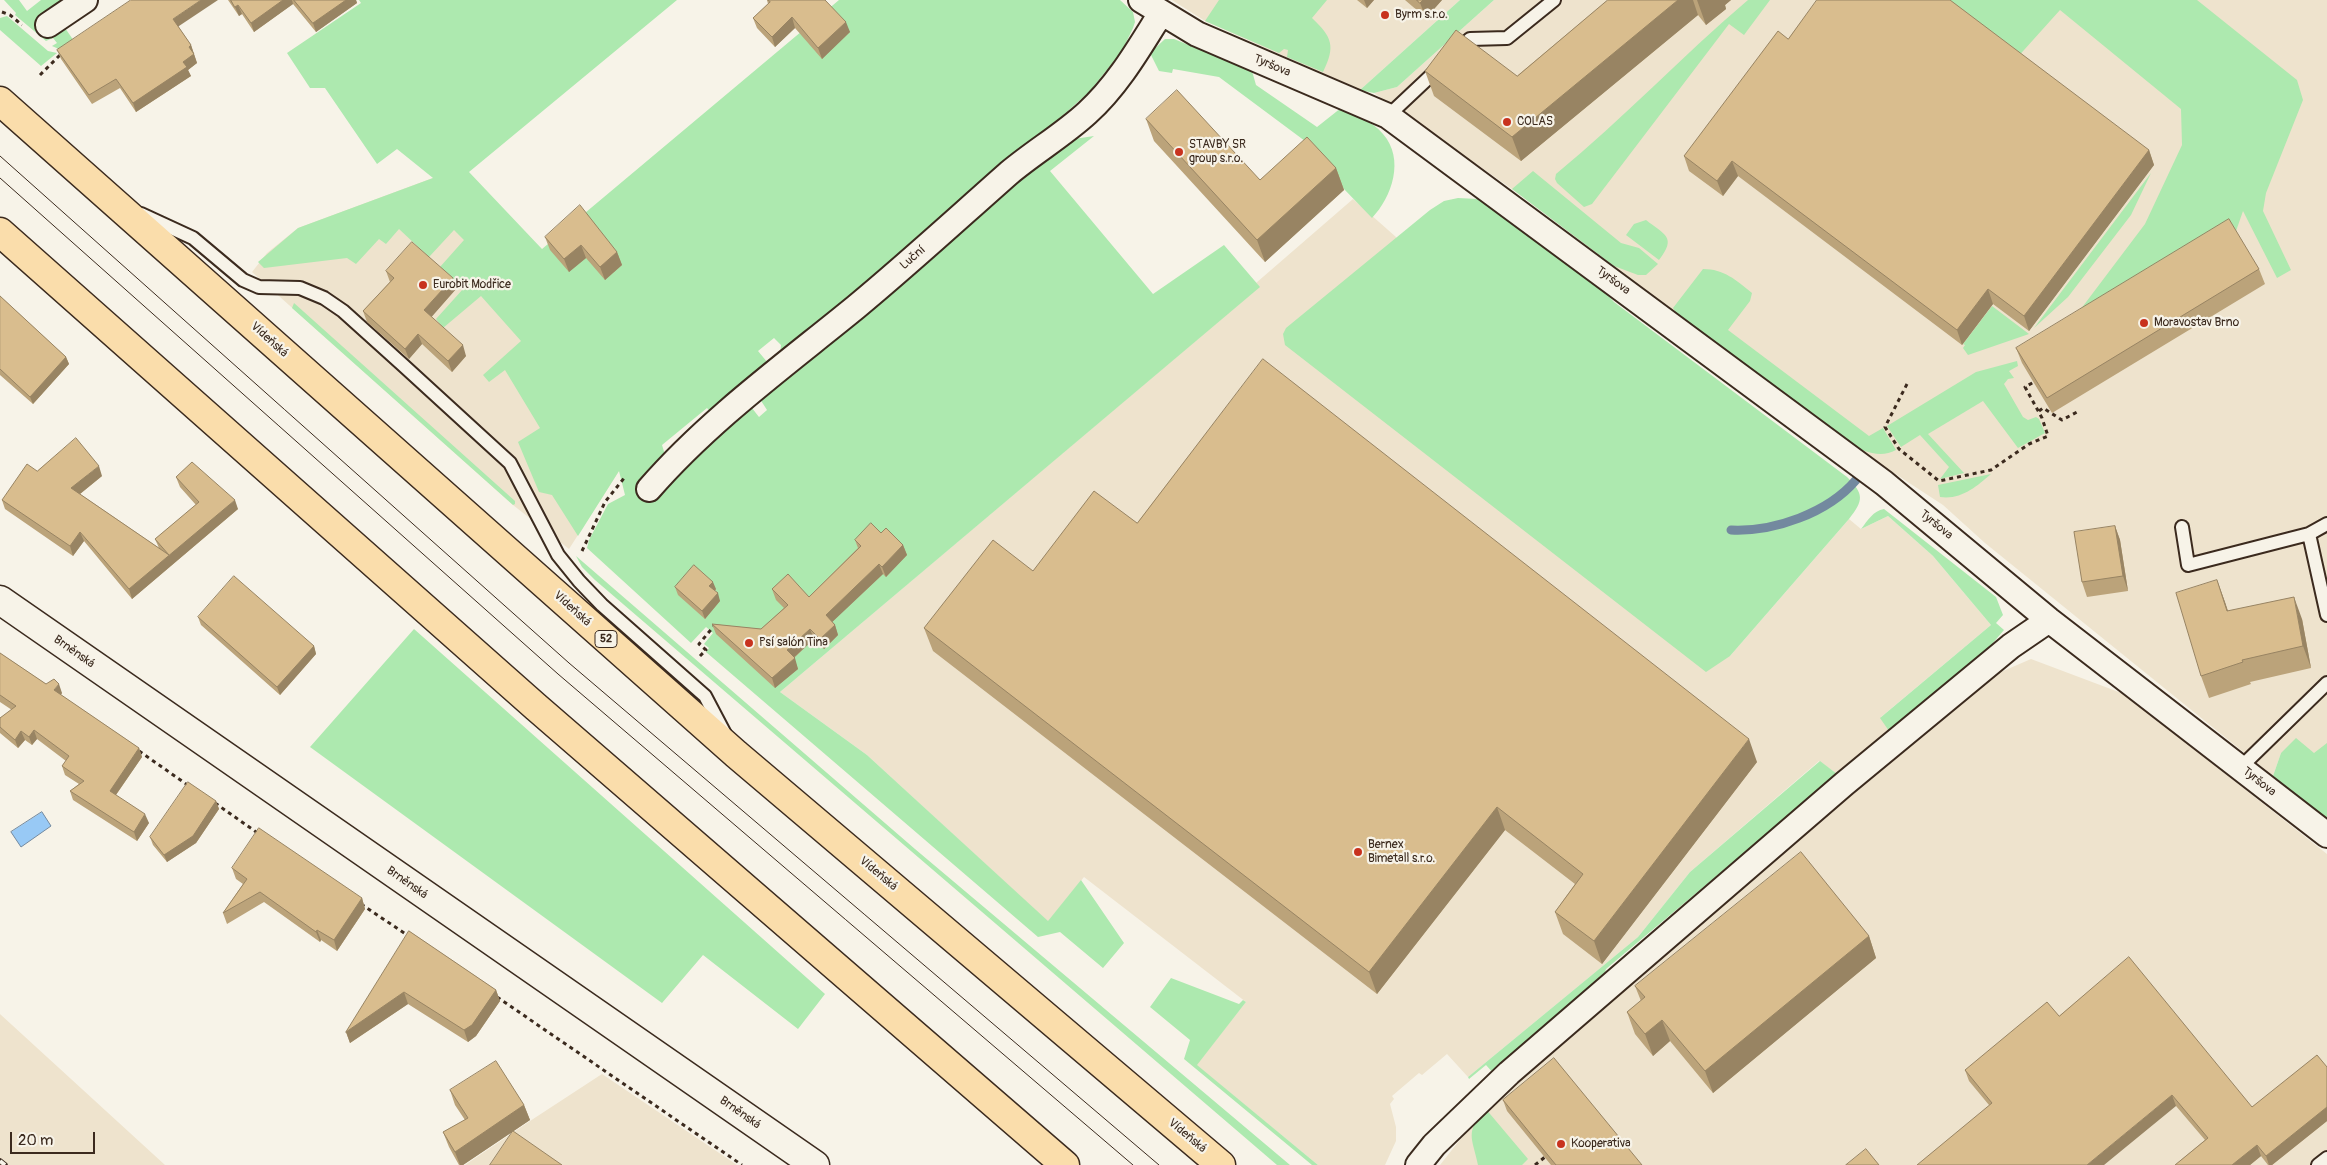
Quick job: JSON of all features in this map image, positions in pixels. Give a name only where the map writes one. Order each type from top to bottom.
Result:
[{"type":"highway","name":"Vídeňská","points":[[0,101],[736,754],[1221,1165]]},
{"type":"highway","points":[[0,232],[536,707],[1065,1165]]},
{"type":"street","points":[[48,25],[85,0]]},
{"type":"street","name":"Tyršova","points":[[1141,0],[1197,34],[1388,116],[1884,483],[2048,620],[2327,835]]},
{"type":"street","name":"Luční","points":[[653,484],[682,452],[713,423],[883,285],[1011,172],[1086,114],[1100,100],[1131,60],[1161,13]]},
{"type":"street","name":"Brněnská","points":[[0,600],[815,1165]]},
{"type":"street","points":[[1418,1165],[1434,1145],[1509,1073],[1844,784],[2005,651],[2048,620]]},
{"type":"lane","points":[[1388,116],[1470,39],[1507,38],[1554,0]]},
{"type":"lane","points":[[112,201],[193,238],[244,280],[259,287],[300,288],[324,298],[343,311],[486,439],[510,463],[558,555],[578,581],[602,605],[705,696],[736,754]]},
{"type":"lane","points":[[2182,527],[2188,566],[2309,534],[2327,524]]},
{"type":"lane","points":[[2309,534],[2327,615]]},
{"type":"lane","points":[[2240,768],[2327,683]]},
{"type":"lane","points":[[2318,1165],[2327,1158]]},
{"type":"path","points":[[40,75],[62,53]]},
{"type":"path","points":[[1907,384],[1885,427],[1899,449],[1939,482],[1991,470],[2029,444],[2048,436],[2039,411],[2025,387],[2034,382]]},
{"type":"path","points":[[2039,411],[2042,408],[2062,420],[2077,412]]},
{"type":"path","points":[[581,554],[605,502],[623,478],[635,471],[653,484]]},
{"type":"path","points":[[700,656],[706,650],[699,644],[714,626]]},
{"type":"path","points":[[135,748],[192,787]]},
{"type":"path","points":[[208,799],[266,838]]},
{"type":"path","points":[[356,900],[414,940]]},
{"type":"path","points":[[496,996],[742,1165]]},
{"type":"path","points":[[1534,1165],[1544,1157]]},
{"type":"shaded area","points":[[1172,0],[1460,0],[1360,90],[1205,21]]},
{"type":"shaded area","points":[[1494,0],[2327,0],[2327,764],[2281,753],[2273,776],[1985,543],[1943,505],[1848,443],[1512,189],[1374,93],[1397,87]]},
{"type":"shaded area","points":[[457,169],[619,471],[569,549],[513,505],[252,272],[267,253],[298,228]]},
{"type":"shaded area","points":[[1353,199],[1396,237],[1730,656],[1849,519],[1861,529],[1888,516],[1933,556],[1991,625],[1881,717],[1889,730],[1837,774],[1819,761],[1690,872],[1638,937],[1468,1077],[1447,1054],[1422,1075],[1419,1073],[1392,1096],[1394,1099],[1390,1104],[1396,1127],[1396,1141],[1385,1165],[1318,1165],[1196,1065],[1246,1002],[1084,877],[1048,922],[867,755],[780,692],[1259,287],[1256,283]]},
{"type":"shaded area","points":[[2031,659],[2124,694],[2327,854],[2327,1165],[1440,1165],[1485,1108],[1547,1057],[1786,847],[1987,678]]},
{"type":"shaded area","points":[[0,1014],[165,1165],[0,1165]]},
{"type":"shaded area","points":[[602,1074],[737,1165],[465,1165],[530,1121]]},
{"type":"green space","points":[[4,0],[19,0],[27,11],[41,0],[66,0],[40,18],[53,36],[65,28],[74,41],[61,50],[52,46],[57,43],[53,38],[46,41],[15,15],[16,13]]},
{"type":"green space","points":[[359,0],[677,0],[469,172],[542,249],[839,0],[1120,0],[1133,12],[1135,22],[1122,51],[1090,91],[968,201],[713,415],[707,408],[662,445],[666,458],[748,403],[759,417],[767,410],[758,396],[1037,160],[1074,139],[1094,136],[1050,171],[1153,294],[1224,245],[1260,287],[780,692],[867,755],[1048,921],[1081,880],[1124,943],[1103,968],[1060,932],[1038,937],[706,652],[709,648],[704,644],[713,633],[706,627],[691,643],[587,548],[589,540],[608,504],[625,495],[619,471],[578,536],[552,495],[539,492],[518,442],[540,428],[505,370],[489,382],[483,375],[521,341],[481,296],[443,328],[436,319],[463,289],[440,267],[464,240],[454,230],[429,257],[399,229],[386,244],[379,239],[356,264],[347,258],[264,268],[258,262],[298,228],[433,178],[397,149],[377,164],[325,88],[310,88],[287,53],[361,3]],"holes":[[[774,338],[781,345],[780,355],[768,363],[758,351]]]},
{"type":"green space","points":[[1219,0],[1327,0],[1312,18],[1324,31],[1330,42],[1330,55],[1323,72],[1287,57],[1288,50],[1284,49],[1279,53],[1205,21]]},
{"type":"green space","points":[[1460,0],[1494,0],[1397,87],[1374,93],[1360,90]]},
{"type":"green space","points":[[1748,0],[1770,0],[1744,35],[1729,24],[1592,204],[1584,207],[1557,183],[1555,179],[1556,174]]},
{"type":"green space","points":[[1936,0],[2197,0],[2297,80],[2303,100],[2266,193],[2263,211],[2291,270],[2277,278],[2243,211],[2235,234],[2065,330],[2145,224],[2182,145],[2181,109],[2060,10],[2015,60]]},
{"type":"green space","points":[[7,16],[48,51],[57,53],[41,66],[0,30],[0,18]]},
{"type":"green space","points":[[1165,39],[1174,39],[1252,71],[1256,85],[1317,127],[1341,108],[1379,129],[1390,144],[1394,166],[1390,189],[1385,200],[1372,218],[1315,159],[1309,144],[1219,77],[1173,69],[1172,73],[1159,71],[1150,53]]},
{"type":"green space","points":[[1533,171],[1621,243],[1639,248],[1658,264],[1646,275],[1638,275],[1614,266],[1512,189]]},
{"type":"green space","points":[[2151,173],[2131,215],[2068,297],[2034,328]]},
{"type":"green space","points":[[1458,198],[1478,199],[1489,204],[1601,288],[1614,302],[1847,477],[1857,488],[1860,497],[1859,502],[1849,519],[1730,656],[1706,672],[1285,345],[1283,334],[1286,328],[1430,210],[1444,201]]},
{"type":"green space","points":[[1646,220],[1663,233],[1668,241],[1659,260],[1626,235],[1634,224]]},
{"type":"green space","points":[[1703,269],[1724,273],[1752,293],[1750,301],[1728,330],[1869,436],[1883,428],[1896,450],[1890,453],[1878,454],[1848,444],[1677,314],[1673,308]]},
{"type":"green space","points":[[294,303],[515,501],[515,504],[513,505],[292,308]]},
{"type":"green space","points":[[1992,306],[2029,334],[1968,355],[1963,348],[1965,345],[1963,344]]},
{"type":"green space","points":[[2017,361],[2018,366],[2009,371],[2014,378],[2008,379],[2004,384],[2023,417],[2028,420],[2036,417],[2039,419],[2045,433],[2018,448],[1983,401],[1928,434],[1964,473],[1940,479],[1949,467],[1920,435],[1901,447],[1887,426],[1976,372]]},
{"type":"green space","points":[[1991,474],[1968,492],[1955,497],[1940,497],[1938,485]]},
{"type":"green space","points":[[1884,509],[1996,597],[2003,615],[1996,623],[2004,630],[1979,659],[1977,657],[1961,670],[1962,673],[1944,689],[1942,687],[1925,700],[1927,703],[1890,730],[1891,732],[1811,799],[1809,798],[1606,969],[1555,1017],[1553,1022],[1494,1074],[1486,1065],[1469,1079],[1468,1077],[1638,937],[1690,872],[1820,761],[1837,774],[1889,731],[1880,718],[1991,625],[1933,556],[1888,516],[1861,529],[1868,519]]},
{"type":"green space","points":[[576,556],[915,849],[1290,1165],[1277,1165],[595,580],[582,567]]},
{"type":"green space","points":[[414,629],[825,994],[798,1029],[703,955],[662,1003],[310,747]]},
{"type":"green space","points":[[2296,738],[2314,753],[2327,743],[2327,819],[2273,776],[2281,753]]},
{"type":"green space","points":[[1171,978],[1239,1004],[1243,1000],[1246,1002],[1197,1065],[1318,1165],[1312,1165],[1184,1059],[1190,1040],[1150,1007]]},
{"type":"green space","points":[[1485,1108],[1528,1159],[1522,1165],[1478,1165],[1472,1141],[1472,1130]]},
{"type":"water","points":[[42,812],[51,826],[21,847],[11,832]]},
{"type":"building","points":[[131,0],[201,0],[173,19],[191,45],[189,47],[194,54],[183,62],[187,67],[133,103],[116,79],[89,95],[57,50]]},
{"type":"building","points":[[231,0],[283,0],[251,23],[238,5],[235,7]]},
{"type":"building","points":[[294,0],[346,0],[313,23]]},
{"type":"building","points":[[768,0],[825,0],[846,22],[818,48],[792,17],[772,37],[753,18],[770,2]]},
{"type":"building","points":[[1608,0],[1678,0],[1512,137],[1425,71],[1456,30],[1517,76]]},
{"type":"building","points":[[1817,0],[1950,0],[2149,150],[2024,316],[1988,289],[1957,330],[1732,161],[1717,181],[1684,156],[1778,31],[1788,39]]},
{"type":"building","points":[[1177,90],[1260,180],[1307,137],[1336,168],[1257,240],[1146,119]]},
{"type":"building","points":[[580,205],[617,252],[600,267],[581,245],[564,259],[545,237]]},
{"type":"building","name":"Moravostav Brno","points":[[2229,219],[2259,269],[2047,398],[2016,348]]},
{"type":"building","points":[[412,242],[453,278],[424,310],[463,345],[448,361],[418,334],[405,349],[363,311],[394,278],[386,271]]},
{"type":"building","points":[[0,296],[66,357],[30,397],[0,369]]},
{"type":"building","points":[[1263,359],[1749,739],[1594,941],[1555,912],[1583,874],[1497,807],[1369,972],[924,628],[993,540],[1033,571],[1094,491],[1137,523]]},
{"type":"building","points":[[76,438],[99,466],[71,488],[169,555],[155,539],[199,502],[176,477],[192,462],[235,500],[129,589],[80,532],[70,546],[2,500],[27,464],[37,471]]},
{"type":"building","points":[[871,523],[881,533],[886,528],[903,545],[882,567],[879,564],[826,615],[835,625],[820,639],[810,629],[787,650],[795,658],[772,678],[712,624],[761,629],[788,605],[772,589],[788,574],[809,597],[861,546],[855,540]]},
{"type":"building","points":[[2115,526],[2123,576],[2082,582],[2074,532]]},
{"type":"building","points":[[694,565],[713,582],[709,586],[718,593],[702,611],[675,587]]},
{"type":"building","points":[[234,576],[314,646],[277,687],[198,617]]},
{"type":"building","points":[[2217,580],[2227,611],[2294,597],[2303,646],[2242,660],[2243,662],[2201,676],[2176,593]]},
{"type":"building","points":[[0,653],[46,684],[54,679],[59,684],[54,690],[139,748],[110,791],[145,814],[134,832],[70,791],[84,781],[62,766],[69,756],[34,730],[29,737],[21,731],[15,740],[0,727],[0,718],[16,706],[0,695]]},
{"type":"building","points":[[188,782],[216,801],[193,836],[164,855],[150,837]]},
{"type":"building","points":[[259,828],[362,898],[334,940],[317,930],[316,932],[260,892],[223,913],[247,879],[232,868]]},
{"type":"building","points":[[1801,852],[1869,936],[1705,1071],[1662,1020],[1645,1034],[1627,1012],[1645,997],[1635,986]]},
{"type":"building","points":[[409,931],[496,990],[472,1025],[464,1030],[404,992],[346,1032]]},
{"type":"building","points":[[2129,957],[2252,1107],[2317,1055],[2327,1067],[2327,1107],[2266,1156],[2257,1145],[2232,1165],[2175,1165],[2208,1138],[2172,1095],[2087,1165],[1917,1165],[1992,1103],[1965,1070],[2047,1002],[2059,1016]]},
{"type":"building","points":[[1554,1058],[1642,1165],[1556,1165],[1503,1100]]},
{"type":"building","points":[[496,1061],[524,1105],[455,1152],[443,1132],[468,1118],[450,1090]]},
{"type":"building","points":[[513,1131],[562,1165],[490,1165]]},
{"type":"building","points":[[1866,1149],[1879,1165],[1846,1165]]},
{"type":"waterway","points":[[1731,530],[1765,528],[1799,518],[1831,502],[1856,480]]},
{"type":"tram line","points":[[0,156],[569,663],[1159,1165]]},
{"type":"tram line","points":[[0,178],[558,674],[1133,1165]]},
{"type":"railway","points":[[0,1161],[5,1165]]},
{"type":"place","name":"Byrm s.r.o.","points":[[1385,15]]},
{"type":"place","name":"COLAS","points":[[1507,122]]},
{"type":"place","name":"STAVBY SR group s.r.o.","points":[[1179,152]]},
{"type":"place","name":"Eurobit Modřice","points":[[423,285]]},
{"type":"place","name":"Moravostav Brno","points":[[2144,323]]},
{"type":"place","name":"Psí salón Tina","points":[[749,643]]},
{"type":"place","name":"Bernex Bimetall s.r.o.","points":[[1358,852]]},
{"type":"place","name":"Kooperativa","points":[[1561,1144]]}]
